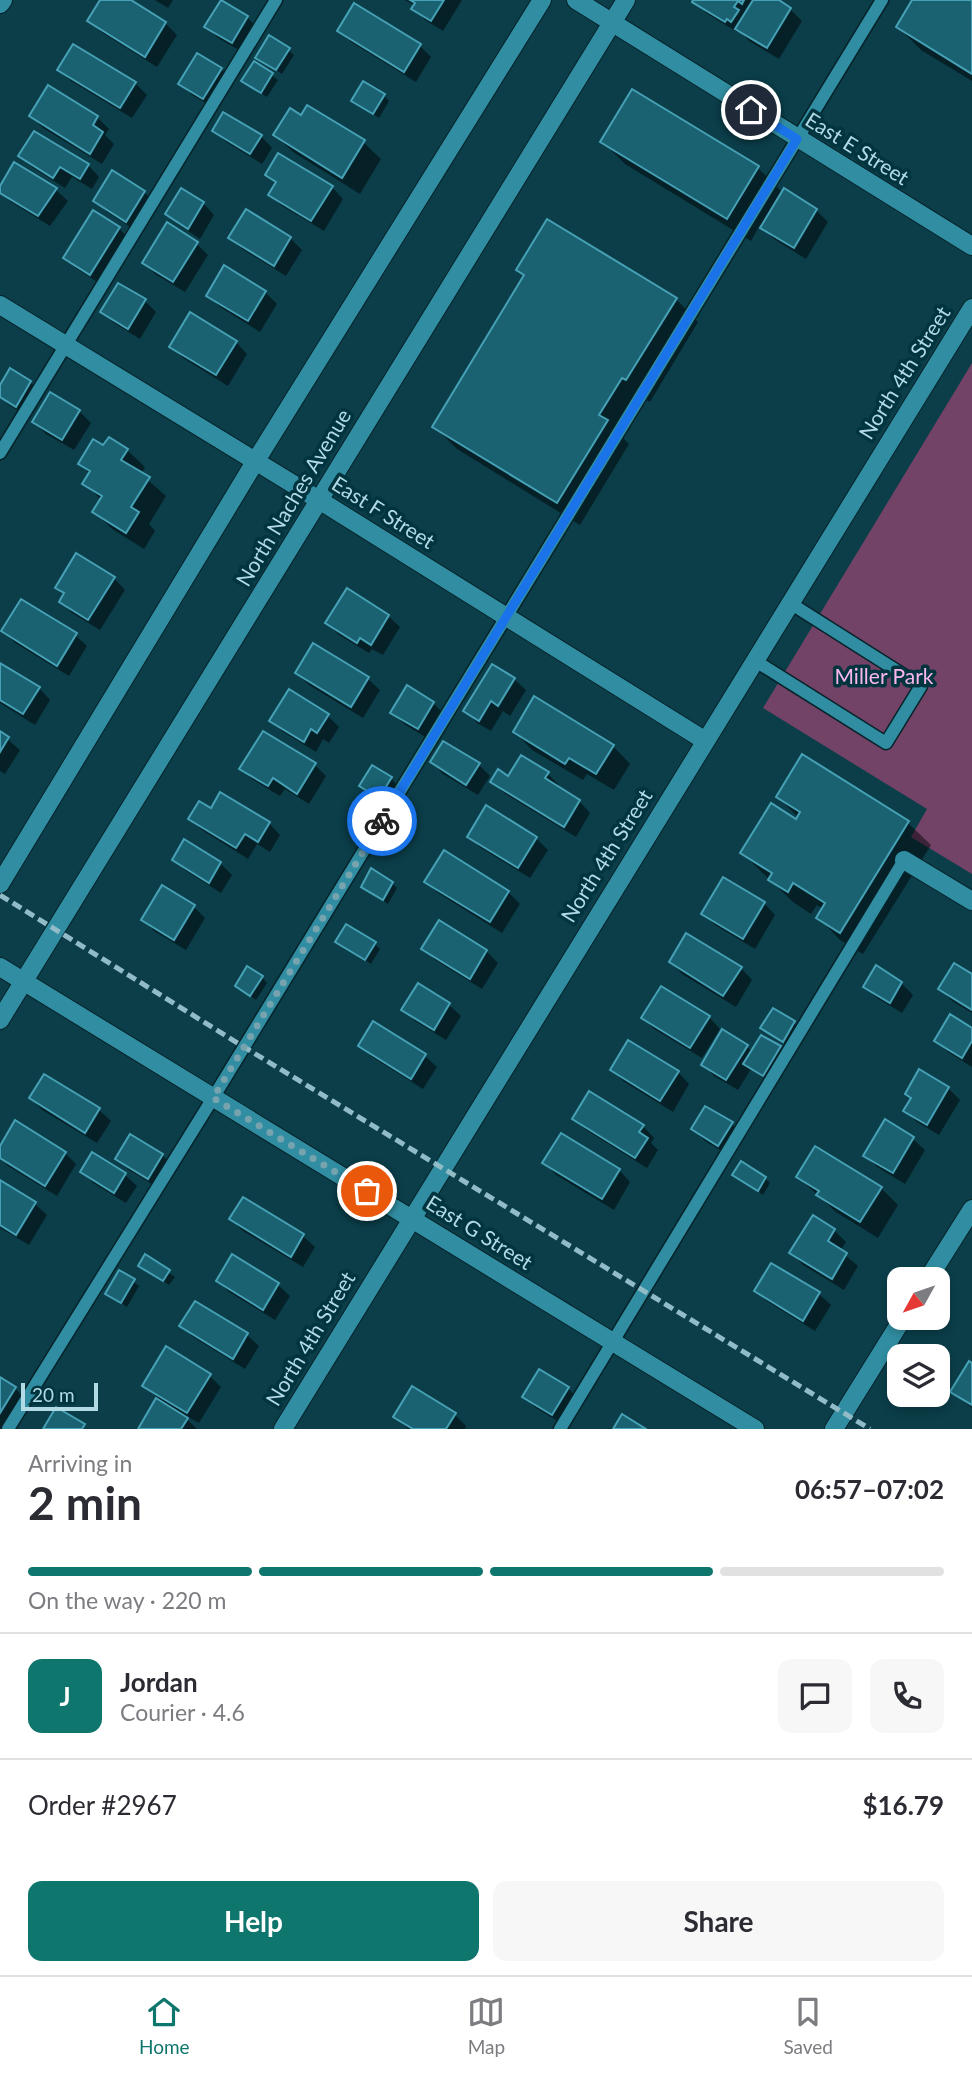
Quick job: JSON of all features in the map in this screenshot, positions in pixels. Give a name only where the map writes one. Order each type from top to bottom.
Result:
[{"type":"street","points":[[0,884],[255,462],[541,0]]},
{"type":"street","name":"East E Street","points":[[576,0],[972,246]]},
{"type":"street","name":"North Naches Avenue","points":[[0,1020],[626,0]]},
{"type":"street","name":"East F Street","points":[[0,305],[704,740]]},
{"type":"street","name":"North 4th Street","points":[[283,1429],[704,740],[972,308]]},
{"type":"street","points":[[904,860],[972,901]]},
{"type":"street","name":"East G Street","points":[[0,967],[755,1429]]},
{"type":"street","points":[[936,1267],[972,1209]]},
{"type":"street","points":[[834,1429],[896,1330]]},
{"type":"lane","points":[[0,453],[276,0]]},
{"type":"lane","points":[[8,1429],[213,1098],[882,0]]},
{"type":"lane","points":[[754,660],[886,743],[893,732],[921,686],[789,603]]},
{"type":"lane","points":[[560,1429],[904,860]]},
{"type":"green space","name":"Miller Park","points":[[972,363],[972,874],[911,837],[927,809],[763,708]]},
{"type":"building","points":[[100,0],[131,0],[166,22],[145,57],[87,21]]},
{"type":"building","points":[[221,0],[248,16],[232,43],[204,27]]},
{"type":"building","points":[[410,0],[444,0],[431,21],[411,9],[415,3]]},
{"type":"building","points":[[744,0],[742,4],[738,1],[734,7],[739,10],[731,22],[727,19],[725,22],[692,2]]},
{"type":"building","points":[[753,0],[779,0],[791,8],[767,48],[735,29]]},
{"type":"building","points":[[912,0],[972,0],[972,74],[896,27]]},
{"type":"building","points":[[354,3],[421,44],[404,72],[337,31]]},
{"type":"building","points":[[269,35],[290,48],[276,70],[255,58]]},
{"type":"building","points":[[73,44],[136,82],[120,108],[57,70]]},
{"type":"building","points":[[197,53],[222,68],[203,99],[178,84]]},
{"type":"building","points":[[254,61],[273,73],[261,93],[241,81]]},
{"type":"building","points":[[363,81],[385,94],[373,114],[351,101]]},
{"type":"building","points":[[48,85],[98,116],[93,125],[103,132],[90,154],[29,116]]},
{"type":"building","points":[[632,89],[759,166],[727,219],[600,142]]},
{"type":"building","points":[[307,105],[365,140],[342,178],[273,135],[290,108],[301,115]]},
{"type":"building","points":[[223,112],[262,135],[250,154],[212,131]]},
{"type":"building","points":[[34,131],[89,164],[80,179],[60,167],[53,178],[18,156]]},
{"type":"building","points":[[278,153],[333,186],[311,221],[268,195],[276,182],[265,175]]},
{"type":"building","points":[[14,162],[57,188],[38,216],[0,193],[0,186]]},
{"type":"building","points":[[112,170],[145,191],[126,222],[93,201]]},
{"type":"building","points":[[181,188],[204,202],[188,229],[165,214]]},
{"type":"building","points":[[784,188],[817,209],[794,248],[760,228]]},
{"type":"building","points":[[246,209],[291,237],[274,266],[228,238]]},
{"type":"building","points":[[93,210],[120,227],[90,275],[63,258]]},
{"type":"building","points":[[547,219],[677,298],[626,380],[622,378],[599,415],[608,420],[557,503],[432,427],[524,275],[516,270]]},
{"type":"building","points":[[167,222],[198,242],[173,282],[142,263]]},
{"type":"building","points":[[224,265],[266,291],[248,321],[206,296]]},
{"type":"building","points":[[118,283],[146,299],[128,329],[100,312]]},
{"type":"building","points":[[190,312],[237,341],[216,375],[169,347]]},
{"type":"building","points":[[10,368],[31,381],[16,407],[0,397],[0,385]]},
{"type":"building","points":[[50,392],[80,410],[62,440],[32,422]]},
{"type":"building","points":[[109,437],[128,449],[121,460],[150,477],[131,507],[139,512],[126,533],[92,512],[102,496],[82,484],[90,471],[78,464],[93,439],[103,445]]},
{"type":"building","points":[[76,553],[115,577],[88,620],[59,602],[64,593],[55,588]]},
{"type":"building","points":[[347,588],[389,615],[371,645],[360,638],[357,643],[325,623]]},
{"type":"building","points":[[21,599],[77,633],[57,666],[1,631]]},
{"type":"building","points":[[313,643],[369,677],[351,707],[295,673]]},
{"type":"building","points":[[0,663],[40,687],[23,714],[0,700]]},
{"type":"building","points":[[492,664],[515,678],[498,706],[491,701],[479,721],[463,711]]},
{"type":"building","points":[[407,685],[434,702],[418,729],[390,713]]},
{"type":"building","points":[[289,689],[329,714],[317,733],[311,729],[304,742],[269,721]]},
{"type":"building","points":[[534,696],[614,745],[596,774],[569,758],[565,764],[513,732]]},
{"type":"building","points":[[0,731],[9,737],[0,752]]},
{"type":"building","points":[[263,731],[316,763],[297,794],[273,778],[268,786],[239,769]]},
{"type":"building","points":[[443,741],[480,763],[466,785],[430,762]]},
{"type":"building","points":[[802,754],[909,821],[840,933],[816,918],[825,903],[793,883],[788,892],[768,880],[772,873],[740,853],[771,803],[796,819],[800,812],[776,797]]},
{"type":"building","points":[[521,755],[549,772],[545,778],[580,800],[564,827],[490,782],[498,769],[508,776]]},
{"type":"building","points":[[372,765],[392,777],[379,798],[359,786]]},
{"type":"building","points":[[220,792],[270,822],[258,842],[245,834],[236,848],[188,819],[199,801],[211,808]]},
{"type":"building","points":[[486,805],[537,837],[518,868],[467,837]]},
{"type":"building","points":[[184,839],[221,862],[209,883],[172,860]]},
{"type":"building","points":[[444,850],[509,891],[490,922],[424,882]]},
{"type":"building","points":[[371,868],[393,882],[383,900],[361,887]]},
{"type":"building","points":[[723,877],[765,902],[743,939],[701,914]]},
{"type":"building","points":[[162,885],[195,905],[174,940],[141,920]]},
{"type":"building","points":[[439,920],[487,950],[470,979],[421,949]]},
{"type":"building","points":[[346,924],[376,942],[365,960],[335,942]]},
{"type":"building","points":[[686,933],[742,967],[723,996],[669,962]]},
{"type":"building","points":[[954,963],[972,974],[972,1010],[938,989]]},
{"type":"building","points":[[876,965],[902,982],[890,1003],[863,987]]},
{"type":"building","points":[[247,966],[263,976],[250,996],[235,986]]},
{"type":"building","points":[[418,983],[450,1003],[434,1030],[401,1010]]},
{"type":"building","points":[[661,986],[710,1016],[690,1048],[641,1018]]},
{"type":"building","points":[[773,1008],[795,1021],[783,1042],[760,1028]]},
{"type":"building","points":[[950,1014],[972,1028],[972,1041],[962,1058],[934,1041]]},
{"type":"building","points":[[373,1021],[426,1054],[411,1079],[358,1046]]},
{"type":"building","points":[[722,1029],[748,1045],[726,1080],[701,1065]]},
{"type":"building","points":[[761,1035],[781,1046],[763,1076],[743,1064]]},
{"type":"building","points":[[628,1040],[679,1071],[660,1101],[610,1070]]},
{"type":"building","points":[[919,1069],[949,1087],[927,1125],[903,1111],[911,1098],[905,1094]]},
{"type":"building","points":[[44,1074],[100,1108],[85,1133],[29,1098]]},
{"type":"building","points":[[589,1091],[644,1125],[639,1132],[648,1138],[635,1158],[572,1119]]},
{"type":"building","points":[[705,1106],[733,1122],[718,1146],[691,1129]]},
{"type":"building","points":[[885,1119],[914,1137],[893,1173],[863,1156]]},
{"type":"building","points":[[15,1120],[66,1152],[45,1186],[0,1158],[0,1146]]},
{"type":"building","points":[[561,1133],[620,1169],[602,1199],[542,1163]]},
{"type":"building","points":[[130,1134],[163,1154],[148,1179],[115,1159]]},
{"type":"building","points":[[815,1146],[882,1187],[860,1222],[816,1195],[819,1191],[796,1177]]},
{"type":"building","points":[[92,1152],[126,1173],[114,1193],[80,1172]]},
{"type":"building","points":[[741,1161],[766,1177],[758,1191],[732,1175]]},
{"type":"building","points":[[0,1180],[36,1202],[16,1235],[0,1225]]},
{"type":"building","points":[[243,1197],[304,1234],[291,1257],[229,1219]]},
{"type":"building","points":[[813,1215],[835,1229],[828,1241],[847,1253],[832,1279],[789,1253]]},
{"type":"building","points":[[145,1254],[170,1270],[163,1281],[138,1266]]},
{"type":"building","points":[[232,1254],[279,1283],[263,1310],[216,1281]]},
{"type":"building","points":[[771,1263],[820,1292],[803,1321],[754,1291]]},
{"type":"building","points":[[119,1270],[135,1279],[121,1303],[105,1294]]},
{"type":"building","points":[[195,1301],[248,1333],[233,1359],[179,1326]]},
{"type":"building","points":[[166,1346],[211,1374],[187,1413],[142,1386]]},
{"type":"building","points":[[969,1361],[972,1363],[972,1405],[950,1392]]},
{"type":"building","points":[[539,1369],[569,1387],[552,1415],[522,1397]]},
{"type":"building","points":[[0,1377],[16,1387],[0,1413]]},
{"type":"building","points":[[412,1386],[456,1413],[446,1429],[413,1429],[393,1417]]},
{"type":"building","points":[[156,1398],[188,1418],[181,1429],[138,1429]]},
{"type":"building","points":[[56,1407],[85,1424],[82,1429],[43,1429]]},
{"type":"building","points":[[622,1414],[646,1429],[613,1429]]},
{"type":"railway","points":[[0,895],[870,1429]]},
{"type":"way so far","points":[[367,1191],[213,1098],[382,821]]},
{"type":"route","points":[[382,821],[797,139],[751,110]]}]
